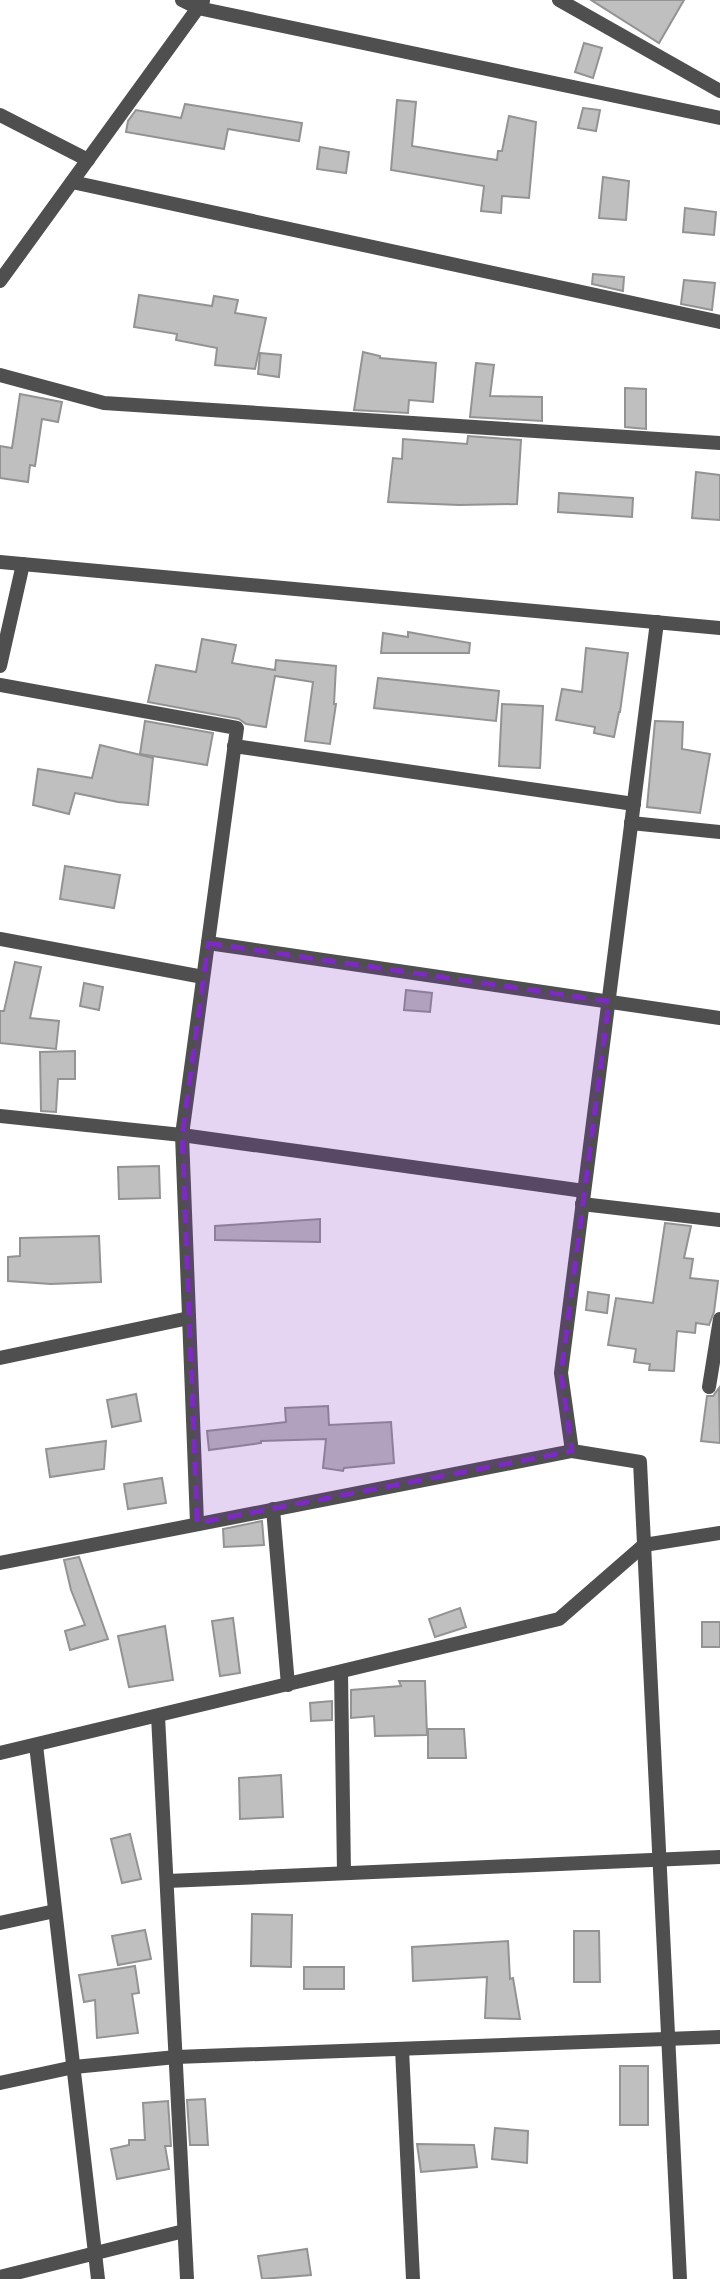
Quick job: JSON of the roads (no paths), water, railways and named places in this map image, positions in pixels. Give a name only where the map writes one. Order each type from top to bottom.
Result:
[{"type":"street","points":[[182,0],[720,118]]},
{"type":"street","points":[[559,0],[720,91]]},
{"type":"street","points":[[0,281],[201,4]]},
{"type":"street","points":[[0,115],[88,160]]},
{"type":"street","points":[[72,182],[720,322]]},
{"type":"street","points":[[0,375],[104,403],[720,443]]},
{"type":"street","points":[[0,562],[720,628]]},
{"type":"street","points":[[0,666],[23,564]]},
{"type":"street","points":[[572,1451],[561,1373],[657,622]]},
{"type":"street","points":[[0,685],[237,728],[182,1135],[197,1523]]},
{"type":"street","points":[[234,746],[634,804]]},
{"type":"street","points":[[631,823],[720,832]]},
{"type":"street","points":[[0,939],[203,978]]},
{"type":"street","points":[[208,943],[720,1018]]},
{"type":"street","points":[[0,1116],[182,1135],[720,1220]]},
{"type":"street","points":[[0,1358],[189,1318]]},
{"type":"street","points":[[709,1387],[720,1319]]},
{"type":"street","points":[[0,1563],[572,1451],[640,1462],[680,2279]]},
{"type":"street","points":[[273,1509],[288,1685]]},
{"type":"street","points":[[0,1753],[559,1619],[644,1545],[720,1533]]},
{"type":"street","points":[[341,1672],[345,1873]]},
{"type":"street","points":[[158,1716],[187,2279]]},
{"type":"street","points":[[36,1745],[98,2279]]},
{"type":"street","points":[[167,1881],[720,1857]]},
{"type":"street","points":[[0,1923],[55,1911]]},
{"type":"street","points":[[0,2083],[74,2067],[176,2057],[720,2037]]},
{"type":"street","points":[[402,2049],[412,2279]]},
{"type":"street","points":[[0,2277],[184,2231]]}]
